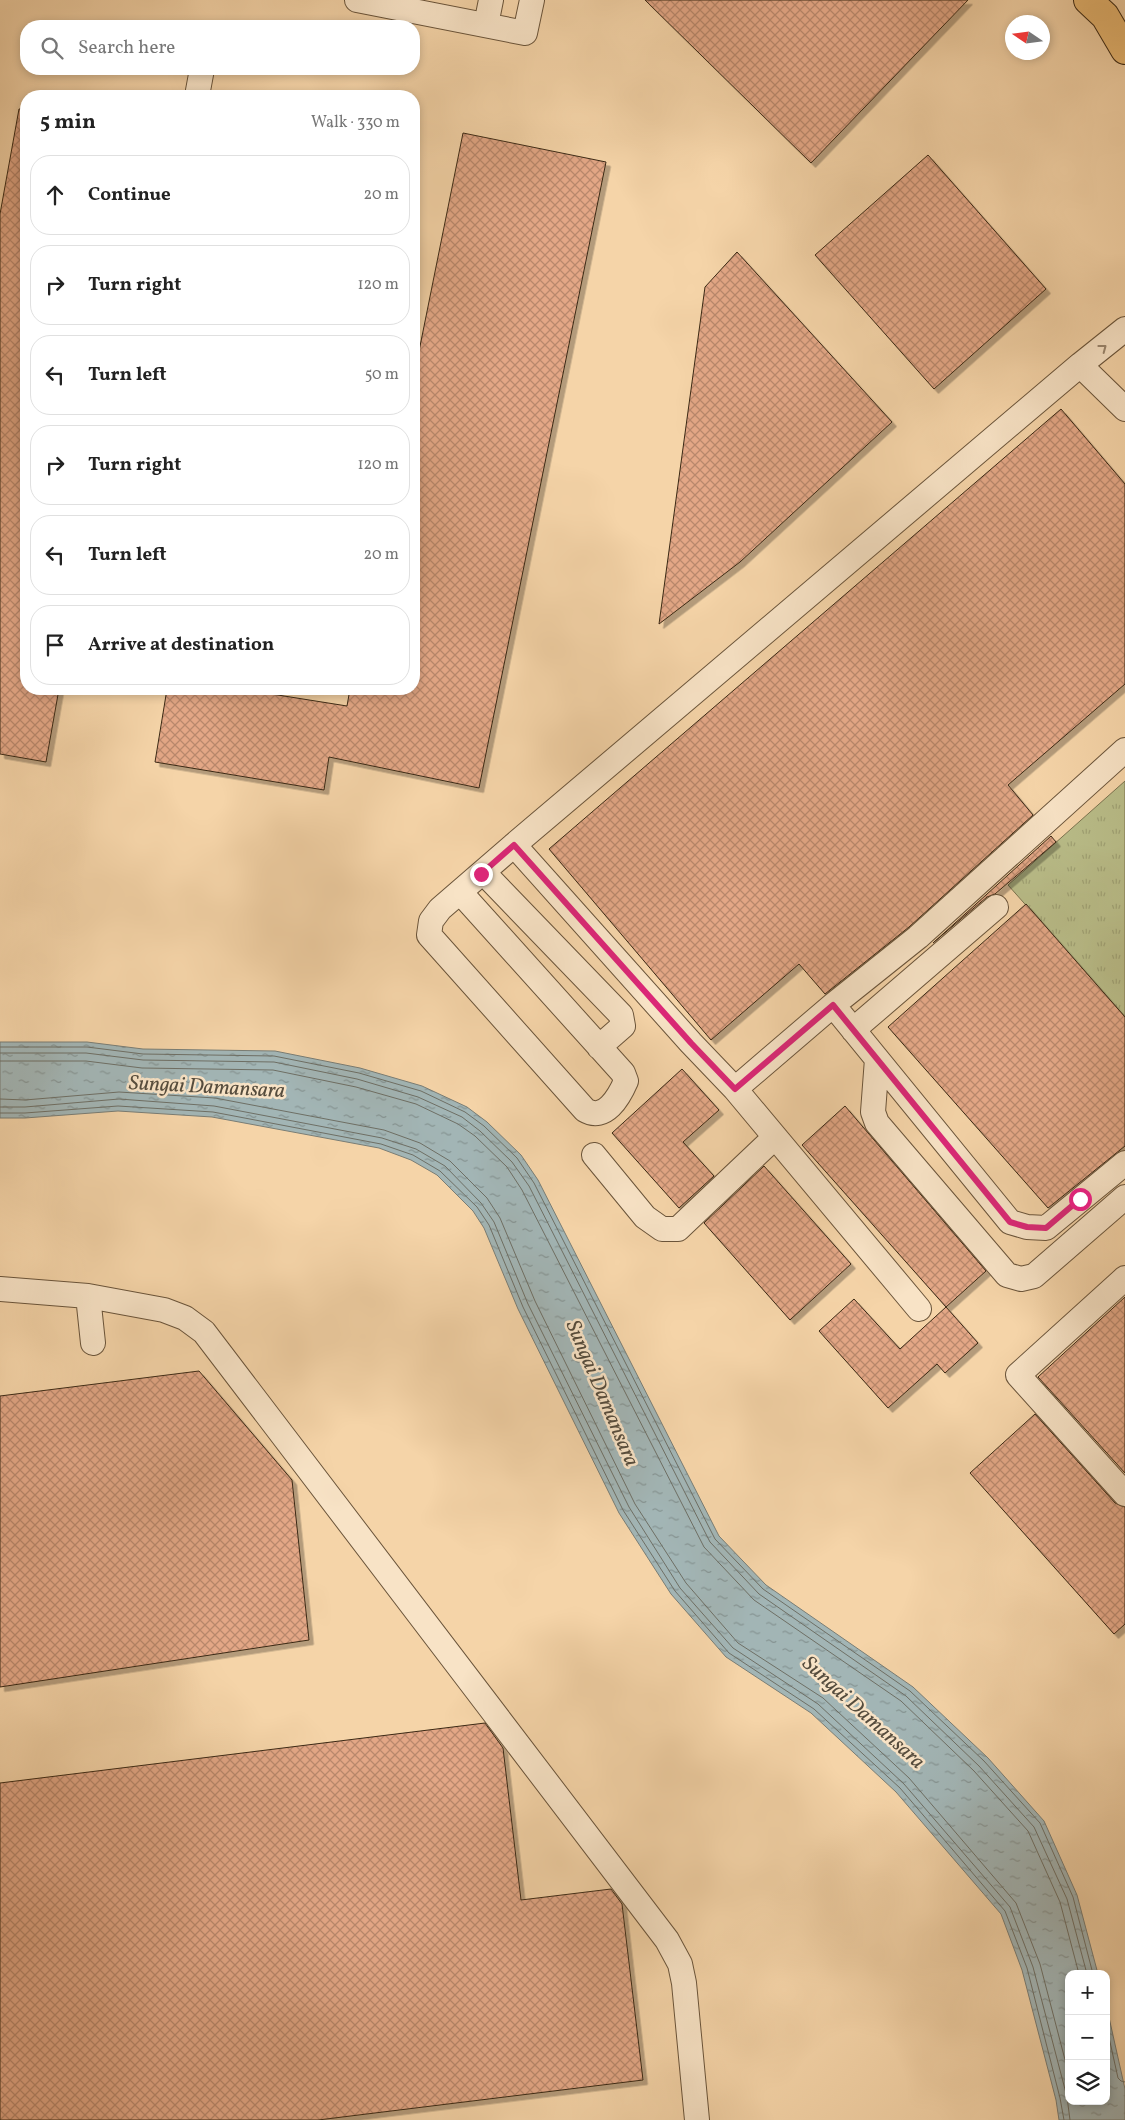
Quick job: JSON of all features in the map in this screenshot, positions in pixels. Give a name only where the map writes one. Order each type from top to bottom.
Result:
[{"type":"main road","points":[[1088,0],[1105,16],[1125,50]]},
{"type":"lane","points":[[362,0],[443,8],[486,26],[525,33],[532,0]]},
{"type":"lane","points":[[486,26],[491,0]]},
{"type":"lane","points":[[198,90],[201,75]]},
{"type":"lane","points":[[460,892],[623,1073],[626,1082],[613,1104],[601,1112],[591,1113],[585,1110],[429,935],[431,921],[440,909],[514,845],[1080,365],[1125,329]]},
{"type":"lane","points":[[1080,365],[1125,409]]},
{"type":"lane","points":[[735,1089],[833,1005],[918,936],[1125,750]]},
{"type":"lane","points":[[514,845],[691,1043],[735,1089],[919,1309]]},
{"type":"lane","points":[[483,872],[621,1015],[623,1026],[599,1047]]},
{"type":"lane","points":[[853,1030],[996,907]]},
{"type":"lane","points":[[833,1005],[1010,1222],[1027,1227],[1046,1228],[1125,1163]]},
{"type":"lane","points":[[877,1059],[873,1112],[877,1123],[1007,1275],[1021,1279],[1034,1276],[1125,1197]]},
{"type":"lane","points":[[594,1155],[645,1217],[662,1229],[678,1229],[775,1137]]},
{"type":"lane","points":[[1125,1278],[1018,1374],[1125,1494]]},
{"type":"lane","points":[[0,1289],[88,1296],[164,1310],[185,1318],[204,1332],[667,1940],[680,1964],[684,1983],[697,2120]]},
{"type":"lane","points":[[88,1296],[93,1344]]},
{"type":"green space","points":[[1125,781],[1125,1017],[1008,885]]},
{"type":"water","name":"Sungai Damansara","points":[[0,1042],[87,1042],[143,1049],[275,1051],[360,1068],[422,1086],[467,1107],[487,1122],[521,1155],[538,1180],[719,1536],[766,1585],[913,1687],[988,1758],[1044,1821],[1077,1895],[1097,1970],[1065,1970],[1065,2105],[1110,2105],[1110,2022],[1125,2089],[1125,2120],[1059,2120],[1056,2100],[1022,1970],[1001,1914],[896,1792],[811,1713],[726,1657],[671,1594],[619,1513],[518,1309],[484,1228],[473,1211],[437,1175],[411,1160],[379,1148],[212,1117],[118,1111],[0,1118]]},
{"type":"building","points":[[645,0],[968,0],[811,163]]},
{"type":"building","points":[[20,109],[20,695],[58,695],[46,762],[0,754],[0,214]]},
{"type":"building","points":[[463,133],[606,162],[479,788],[329,757],[324,790],[155,762],[166,695],[278,695],[347,706],[349,695],[420,695],[420,346]]},
{"type":"building","points":[[928,155],[1046,289],[934,389],[815,255]]},
{"type":"building","points":[[737,252],[892,422],[740,562],[659,624],[705,287]]},
{"type":"building","points":[[1061,409],[1125,484],[1125,684],[1008,785],[1033,815],[909,927],[825,994],[799,964],[711,1040],[549,849]]},
{"type":"building","points":[[1051,836],[1056,842],[933,943]]},
{"type":"building","points":[[1026,904],[1125,1017],[1125,1146],[1048,1208],[888,1027]]},
{"type":"building","points":[[682,1069],[719,1110],[683,1142],[714,1176],[679,1208],[612,1133]]},
{"type":"building","points":[[845,1106],[986,1271],[946,1307],[802,1145]]},
{"type":"building","points":[[764,1166],[851,1264],[790,1320],[704,1223]]},
{"type":"building","points":[[1125,1297],[1125,1473],[1038,1377]]},
{"type":"building","points":[[854,1299],[900,1349],[946,1307],[978,1343],[945,1373],[937,1364],[888,1408],[819,1331]]},
{"type":"building","points":[[199,1371],[292,1480],[309,1640],[0,1687],[0,1396]]},
{"type":"building","points":[[1035,1414],[1115,1503],[1125,1507],[1125,1624],[1114,1634],[970,1473]]},
{"type":"building","points":[[485,1723],[503,1748],[521,1900],[611,1889],[622,1904],[643,2080],[318,2120],[0,2120],[0,1783]]},
{"type":"route","points":[[481,874],[514,845],[691,1043],[735,1089],[833,1005],[1010,1222],[1027,1227],[1046,1228],[1080,1199]]}]
